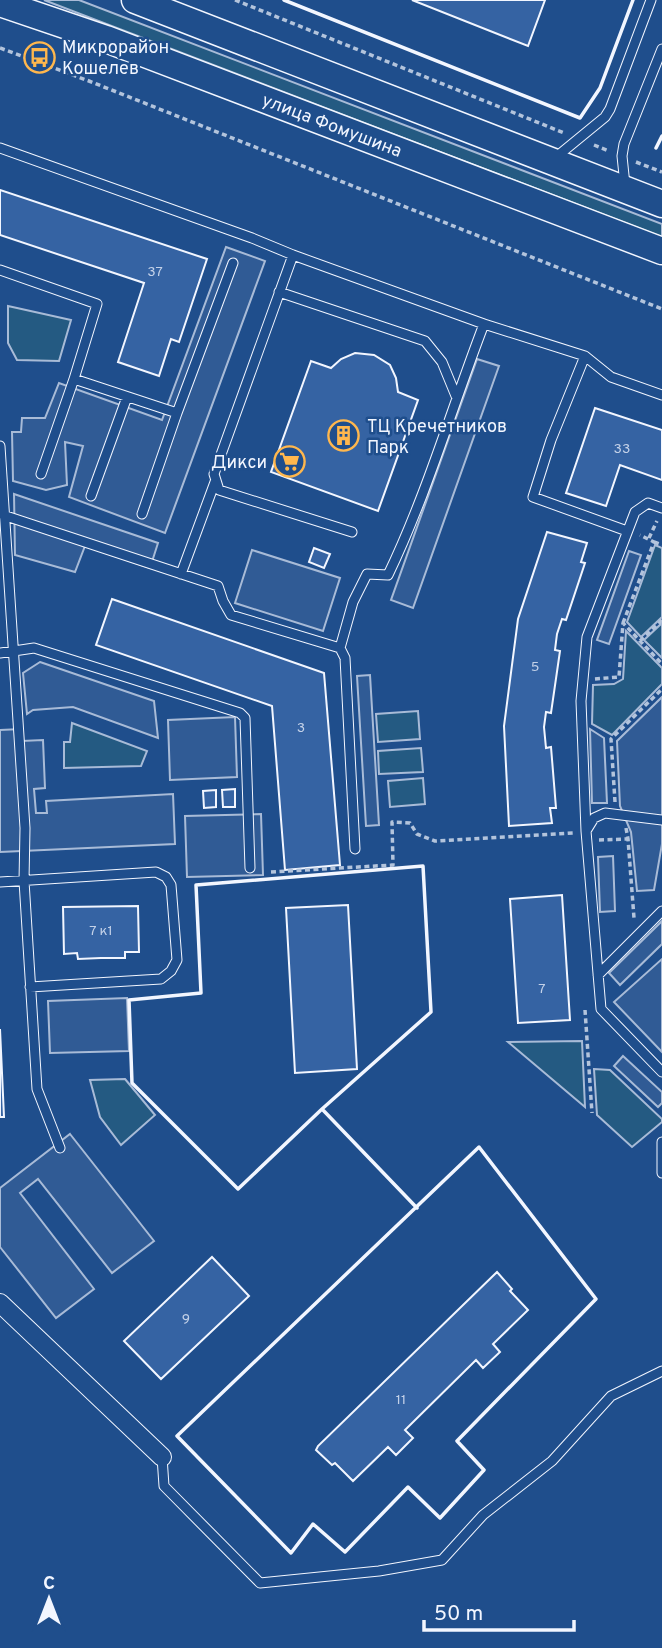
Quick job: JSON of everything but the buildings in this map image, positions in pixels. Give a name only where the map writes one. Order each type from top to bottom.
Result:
[{"type":"main road","points":[[135,0],[662,204]]},
{"type":"main road","name":"улица Фомушина","points":[[0,2],[132,49],[662,251]]},
{"type":"street","points":[[0,1303],[162,1457]]},
{"type":"lane","points":[[551,162],[605,117],[610,109],[651,0]]},
{"type":"lane","points":[[625,190],[622,156],[624,144],[662,49]]},
{"type":"lane","points":[[0,148],[253,237],[293,255],[484,324],[585,356],[611,377],[662,396]]},
{"type":"lane","points":[[293,255],[214,474],[215,482],[219,490],[352,532]]},
{"type":"lane","points":[[142,514],[233,263]]},
{"type":"lane","points":[[0,270],[97,304],[41,474]]},
{"type":"lane","points":[[279,292],[425,341],[442,362],[456,396]]},
{"type":"lane","points":[[355,849],[345,658],[340,648],[354,602],[367,574],[388,575],[409,532],[484,324]]},
{"type":"lane","points":[[585,356],[551,440],[533,497],[627,531]]},
{"type":"lane","points":[[74,379],[177,413]]},
{"type":"lane","points":[[91,496],[127,397]]},
{"type":"lane","points":[[0,446],[25,828],[24,881],[37,1089],[60,1148]]},
{"type":"lane","points":[[181,574],[215,482]]},
{"type":"lane","points":[[662,508],[648,503],[635,512],[627,531],[587,637],[581,701],[587,836],[601,1009],[662,1072]]},
{"type":"lane","points":[[4,515],[218,586],[231,615],[340,648]]},
{"type":"lane","points":[[0,653],[34,648],[240,713],[245,718],[250,868]]},
{"type":"lane","points":[[587,836],[594,818],[605,813],[662,820]]},
{"type":"lane","points":[[0,882],[156,872],[166,877],[171,885],[177,960],[171,971],[161,979],[30,987]]},
{"type":"lane","points":[[598,975],[662,911]]},
{"type":"lane","points":[[662,1142],[662,1173]]},
{"type":"lane","points":[[162,1457],[164,1486],[260,1583],[379,1571],[442,1560],[483,1515],[552,1461],[611,1396],[662,1371]]},
{"type":"path","points":[[234,0],[662,172]]},
{"type":"path","points":[[0,48],[662,309]]},
{"type":"path","points":[[583,679],[619,677],[623,624],[658,519]]},
{"type":"path","points":[[627,531],[662,545]]},
{"type":"path","points":[[640,641],[662,620]]},
{"type":"path","points":[[623,624],[662,664]]},
{"type":"path","points":[[271,872],[393,865],[392,821],[410,823],[417,834],[435,841],[587,836],[628,839]]},
{"type":"shaded area","points":[[44,0],[79,0],[662,224],[662,237]]},
{"type":"shaded area","points":[[226,247],[265,261],[165,533],[69,497],[83,446],[65,442],[67,485],[46,490],[13,481],[12,432],[21,432],[22,418],[45,418],[59,383],[162,420]]},
{"type":"shaded area","points":[[8,306],[71,320],[59,361],[17,360],[8,343]]},
{"type":"shaded area","points":[[477,359],[499,366],[413,608],[391,600]]},
{"type":"shaded area","points":[[14,494],[158,543],[150,568],[85,546],[75,572],[15,555]]},
{"type":"shaded area","points":[[655,545],[662,548],[662,617],[641,637],[627,622]]},
{"type":"shaded area","points":[[252,550],[340,578],[323,631],[235,603]]},
{"type":"shaded area","points":[[629,551],[641,555],[609,644],[597,640]]},
{"type":"shaded area","points":[[662,623],[662,658],[644,640]]},
{"type":"shaded area","points":[[626,631],[662,668],[662,684],[612,735],[592,724],[593,685],[614,684],[623,679]]},
{"type":"shaded area","points":[[40,662],[154,701],[158,738],[73,707],[33,710],[27,714],[23,673]]},
{"type":"shaded area","points":[[370,675],[379,825],[366,826],[357,676]]},
{"type":"shaded area","points":[[662,697],[662,844],[654,890],[637,891],[631,832],[620,806],[617,741]]},
{"type":"shaded area","points":[[418,711],[420,739],[378,742],[376,714]]},
{"type":"shaded area","points":[[235,717],[237,777],[170,780],[168,720]]},
{"type":"shaded area","points":[[72,723],[147,751],[141,766],[64,768],[64,742],[70,742]]},
{"type":"shaded area","points":[[21,729],[22,741],[43,740],[45,788],[34,789],[36,813],[47,813],[46,801],[173,794],[175,844],[0,852],[0,730]]},
{"type":"shaded area","points":[[590,729],[604,738],[607,803],[592,803]]},
{"type":"shaded area","points":[[421,748],[423,772],[379,774],[378,751]]},
{"type":"shaded area","points":[[423,778],[425,804],[390,807],[388,781]]},
{"type":"shaded area","points":[[261,814],[263,875],[187,877],[185,816]]},
{"type":"shaded area","points":[[613,856],[615,911],[600,912],[598,857]]},
{"type":"shaded area","points":[[662,921],[662,944],[620,985],[609,973]]},
{"type":"shaded area","points":[[662,959],[662,1052],[614,1002]]},
{"type":"shaded area","points":[[127,998],[129,1051],[50,1053],[48,1001]]},
{"type":"shaded area","points":[[582,1041],[585,1107],[508,1042]]},
{"type":"shaded area","points":[[623,1056],[662,1092],[662,1103],[658,1107],[614,1066]]},
{"type":"shaded area","points":[[594,1069],[610,1070],[662,1119],[662,1122],[632,1147],[597,1115]]},
{"type":"shaded area","points":[[125,1079],[155,1115],[121,1145],[100,1117],[90,1080]]},
{"type":"shaded area","points":[[70,1134],[154,1241],[112,1273],[38,1179],[20,1193],[94,1289],[56,1318],[0,1247],[0,1188]]},
{"type":"wall","points":[[284,0],[580,118],[600,88],[633,0]]},
{"type":"wall","points":[[656,148],[662,136]]},
{"type":"wall","points":[[322,1109],[431,1012],[423,866],[196,885],[201,993],[129,1000],[132,1083],[238,1189],[322,1109],[417,1208]]},
{"type":"wall","points":[[479,1147],[596,1299],[457,1441],[484,1470],[440,1518],[408,1487],[345,1552],[313,1524],[291,1553],[177,1436],[479,1147]]},
{"type":"place","name":"Микрорайон Кошелев","points":[[39,57]]},
{"type":"place","name":"ТЦ Кречетников Парк","points":[[344,436]]},
{"type":"place","name":"Дикси","points":[[290,462]]}]
